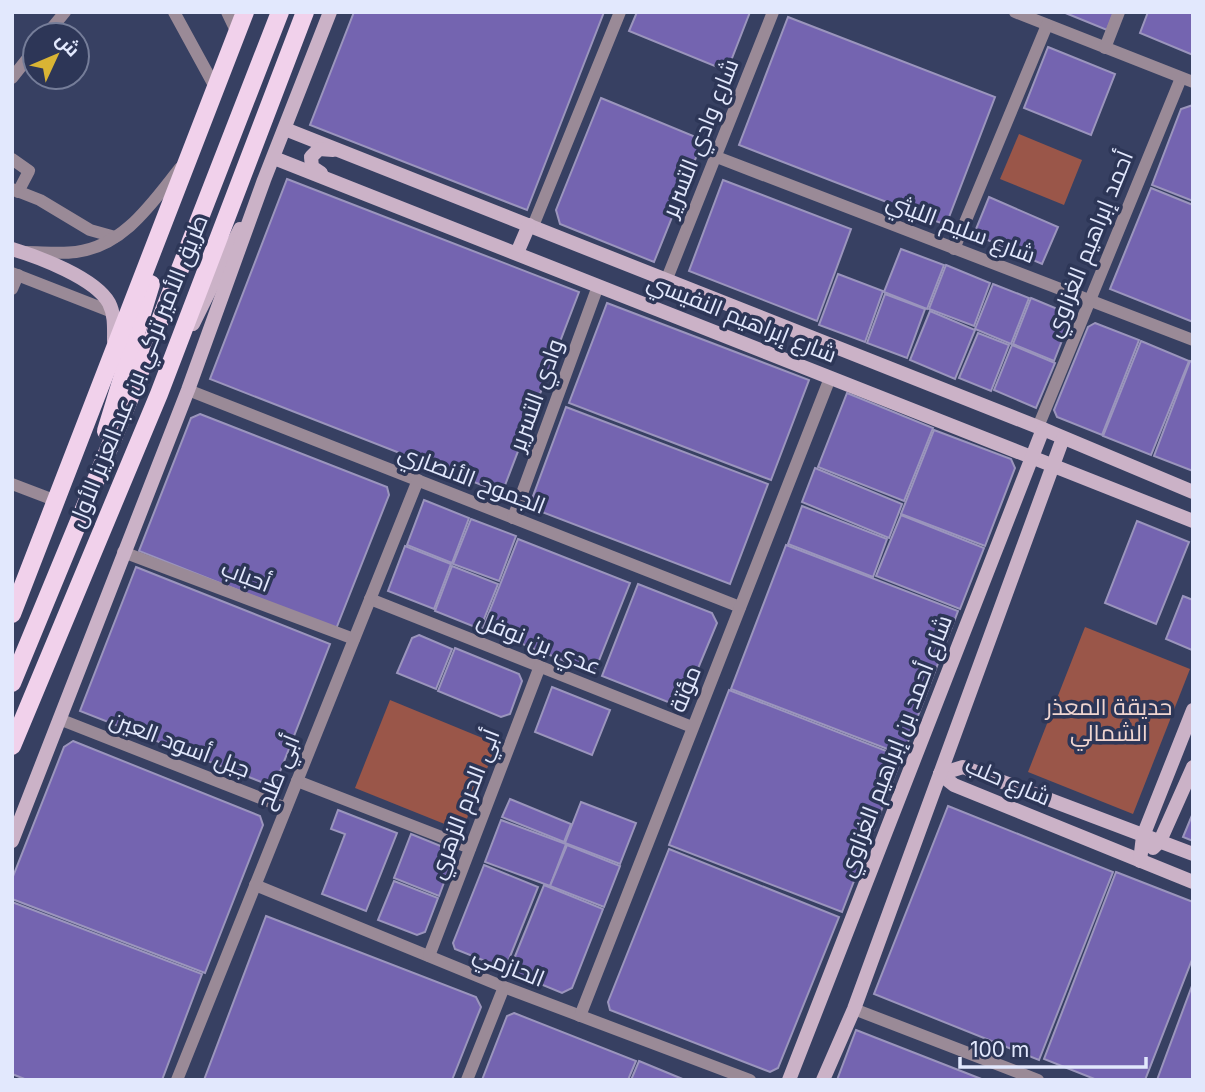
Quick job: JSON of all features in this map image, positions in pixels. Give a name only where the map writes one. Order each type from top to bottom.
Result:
[{"type":"main road","points":[[12,614],[17,589],[245,12]]},
{"type":"main road","name":"طريق الأمير تركي بن عبدالعزيز الأول","points":[[12,683],[82,519],[280,12]]},
{"type":"main road","name":"طريق الأمير تركي بن عبدالعزيز الأول","points":[[12,746],[159,394],[305,12]]},
{"type":"main road","points":[[82,519],[189,157]]},
{"type":"street","points":[[174,12],[215,87]]},
{"type":"street","points":[[227,12],[237,33]]},
{"type":"street","points":[[159,394],[274,158],[328,12]]},
{"type":"street","points":[[517,253],[620,12]]},
{"type":"street","name":"شارع وادي التسرير","points":[[666,281],[774,12]]},
{"type":"street","points":[[1015,12],[1187,80]]},
{"type":"street","points":[[1105,48],[1119,12]]},
{"type":"street","points":[[954,249],[1047,25]]},
{"type":"street","name":"أحمد إبراهيم الغزاوي","points":[[1040,428],[1089,298],[1187,80]]},
{"type":"street","name":"شارع إبراهيم النفيسي","points":[[285,129],[1040,428],[1193,492]]},
{"type":"street","points":[[335,179],[312,167],[311,157],[319,149],[337,150]]},
{"type":"street","name":"شارع سليم الليثي","points":[[714,156],[1193,340]]},
{"type":"street","points":[[18,251],[76,252],[117,237],[154,201],[189,157]]},
{"type":"street","name":"شارع إبراهيم النفيسي","points":[[274,158],[335,179],[1193,521]]},
{"type":"street","points":[[12,159],[29,172],[15,190],[40,200],[90,230],[109,238],[117,237]]},
{"type":"street","points":[[13,839],[188,390],[264,180]]},
{"type":"street","points":[[18,251],[75,275],[107,300],[112,312],[113,350]]},
{"type":"street","points":[[12,289],[15,274],[112,312]]},
{"type":"street","name":"وادي التسرير","points":[[513,518],[598,286]]},
{"type":"street","name":"مؤتة","points":[[580,1016],[830,378]]},
{"type":"street","name":"الجموح الأنصاري","points":[[188,390],[740,607]]},
{"type":"street","name":"شارع أحمد بن إبراهيم الغزاوي","points":[[789,1080],[1032,458],[1040,428]]},
{"type":"street","points":[[823,1080],[854,1009],[1063,438]]},
{"type":"street","name":"أبي طلح","points":[[177,1080],[418,480]]},
{"type":"street","points":[[12,484],[54,500]]},
{"type":"street","name":"أحباب","points":[[123,552],[354,639]]},
{"type":"street","name":"عدي بن نوفل","points":[[370,598],[692,727]]},
{"type":"street","name":"أبي الحرم الزهري","points":[[429,956],[540,666]]},
{"type":"street","points":[[1140,861],[1143,836],[1193,710]]},
{"type":"street","name":"جبل أسود العين","points":[[59,719],[286,808]]},
{"type":"street","points":[[1140,861],[1160,841],[1193,767]]},
{"type":"street","name":"شارع حلب","points":[[940,774],[963,768],[1193,854]]},
{"type":"street","name":"شارع حلب","points":[[940,774],[954,785],[1193,882]]},
{"type":"street","points":[[297,781],[470,848]]},
{"type":"street","name":"الحازمي","points":[[255,885],[504,987],[750,1080]]},
{"type":"street","points":[[467,1080],[504,987]]},
{"type":"street","points":[[854,1009],[1038,1080]]},
{"type":"green space","points":[[1019,134],[1082,160],[1064,205],[1000,179]]},
{"type":"green space","name":"حديقة المعذر الشمالي","points":[[1085,627],[1190,669],[1133,814],[1028,772]]},
{"type":"green space","points":[[390,700],[497,744],[462,831],[355,788]]},
{"type":"building","points":[[354,12],[604,12],[527,210],[310,125]]},
{"type":"building","points":[[637,12],[750,12],[727,71],[629,31]]},
{"type":"building","points":[[1063,12],[1114,12],[1107,30]]},
{"type":"building","points":[[1148,12],[1193,12],[1193,55],[1140,33]]},
{"type":"building","points":[[788,17],[995,97],[946,225],[739,145]]},
{"type":"building","points":[[1048,47],[1115,74],[1091,135],[1024,108]]},
{"type":"building","points":[[601,98],[703,140],[654,262],[560,224],[556,210]]},
{"type":"building","points":[[1193,105],[1193,201],[1152,185],[1181,109]]},
{"type":"building","points":[[287,179],[579,292],[502,493],[210,379]]},
{"type":"building","points":[[723,180],[851,229],[817,321],[689,271]]},
{"type":"building","points":[[1151,188],[1193,205],[1193,322],[1110,289]]},
{"type":"building","points":[[989,197],[1058,227],[1042,264],[974,234]]},
{"type":"building","points":[[901,249],[944,265],[927,309],[884,292]]},
{"type":"building","points":[[946,265],[990,283],[974,326],[929,309]]},
{"type":"building","points":[[838,274],[883,291],[865,342],[819,325]]},
{"type":"building","points":[[993,284],[1029,298],[1011,344],[975,329]]},
{"type":"building","points":[[885,294],[925,309],[907,358],[867,343]]},
{"type":"building","points":[[1031,298],[1072,315],[1054,361],[1013,344]]},
{"type":"building","points":[[607,303],[809,380],[771,480],[569,403]]},
{"type":"building","points":[[930,311],[975,330],[955,379],[910,360]]},
{"type":"building","points":[[1095,323],[1139,340],[1102,435],[1057,417],[1054,410],[1088,327]]},
{"type":"building","points":[[978,333],[1009,345],[991,391],[959,378]]},
{"type":"building","points":[[1141,341],[1189,361],[1151,455],[1103,436]]},
{"type":"building","points":[[1012,345],[1055,363],[1036,408],[994,390]]},
{"type":"building","points":[[1190,361],[1193,362],[1193,471],[1154,456]]},
{"type":"building","points":[[847,393],[933,428],[904,501],[818,467]]},
{"type":"building","points":[[566,407],[768,484],[730,584],[529,507]]},
{"type":"building","points":[[200,414],[387,487],[389,495],[336,629],[139,551],[191,418]]},
{"type":"building","points":[[934,430],[1011,459],[1015,468],[985,546],[901,514]]},
{"type":"building","points":[[815,468],[902,504],[889,538],[802,502]]},
{"type":"building","points":[[424,500],[469,518],[452,563],[407,545]]},
{"type":"building","points":[[802,506],[887,539],[873,577],[788,544]]},
{"type":"building","points":[[901,515],[984,548],[960,609],[876,576]]},
{"type":"building","points":[[471,519],[516,536],[499,581],[453,564]]},
{"type":"building","points":[[1137,521],[1189,542],[1156,624],[1105,603]]},
{"type":"building","points":[[518,539],[630,583],[594,673],[483,628]]},
{"type":"building","points":[[786,545],[958,611],[903,755],[731,689]]},
{"type":"building","points":[[405,546],[451,564],[434,609],[388,591]]},
{"type":"building","points":[[452,566],[498,584],[480,629],[435,611]]},
{"type":"building","points":[[136,567],[330,644],[274,787],[80,711]]},
{"type":"building","points":[[638,584],[712,613],[717,623],[684,702],[673,704],[602,676]]},
{"type":"building","points":[[1183,596],[1193,600],[1192,650],[1166,639]]},
{"type":"building","points":[[419,635],[452,649],[436,689],[397,673],[412,638]]},
{"type":"building","points":[[455,648],[519,674],[522,681],[510,714],[501,717],[438,691]]},
{"type":"building","points":[[552,687],[610,710],[592,755],[535,732]]},
{"type":"building","points":[[729,690],[902,757],[842,912],[669,845]]},
{"type":"building","points":[[73,741],[260,816],[263,825],[205,973],[12,899],[12,879],[64,747]]},
{"type":"building","points":[[510,799],[571,824],[564,842],[502,817]]},
{"type":"building","points":[[581,802],[636,823],[620,864],[565,843]]},
{"type":"building","points":[[948,806],[1113,872],[1039,1060],[874,994]]},
{"type":"building","points":[[338,810],[397,833],[366,911],[322,894],[345,834],[331,829]]},
{"type":"building","points":[[1193,813],[1193,841],[1183,837]]},
{"type":"building","points":[[501,820],[566,844],[550,886],[485,862]]},
{"type":"building","points":[[411,834],[448,849],[452,861],[439,896],[394,878]]},
{"type":"building","points":[[567,845],[620,866],[604,907],[550,886]]},
{"type":"building","points":[[669,849],[839,917],[778,1068],[770,1072],[610,1010],[608,1002]]},
{"type":"building","points":[[484,865],[538,887],[505,969],[455,949],[453,943]]},
{"type":"building","points":[[1116,872],[1193,902],[1193,957],[1145,1080],[1097,1080],[1044,1059]]},
{"type":"building","points":[[394,881],[438,898],[425,932],[417,935],[378,920]]},
{"type":"building","points":[[544,885],[603,909],[572,988],[562,993],[509,971]]},
{"type":"building","points":[[12,902],[202,974],[162,1080],[27,1080],[12,1074]]},
{"type":"building","points":[[266,916],[476,997],[481,1007],[452,1080],[204,1080]]},
{"type":"building","points":[[1193,983],[1193,1080],[1157,1080]]},
{"type":"building","points":[[514,1013],[636,1061],[628,1080],[482,1080],[507,1016]]},
{"type":"building","points":[[856,1030],[984,1080],[837,1080]]},
{"type":"building","points":[[639,1061],[685,1080],[631,1080]]}]
